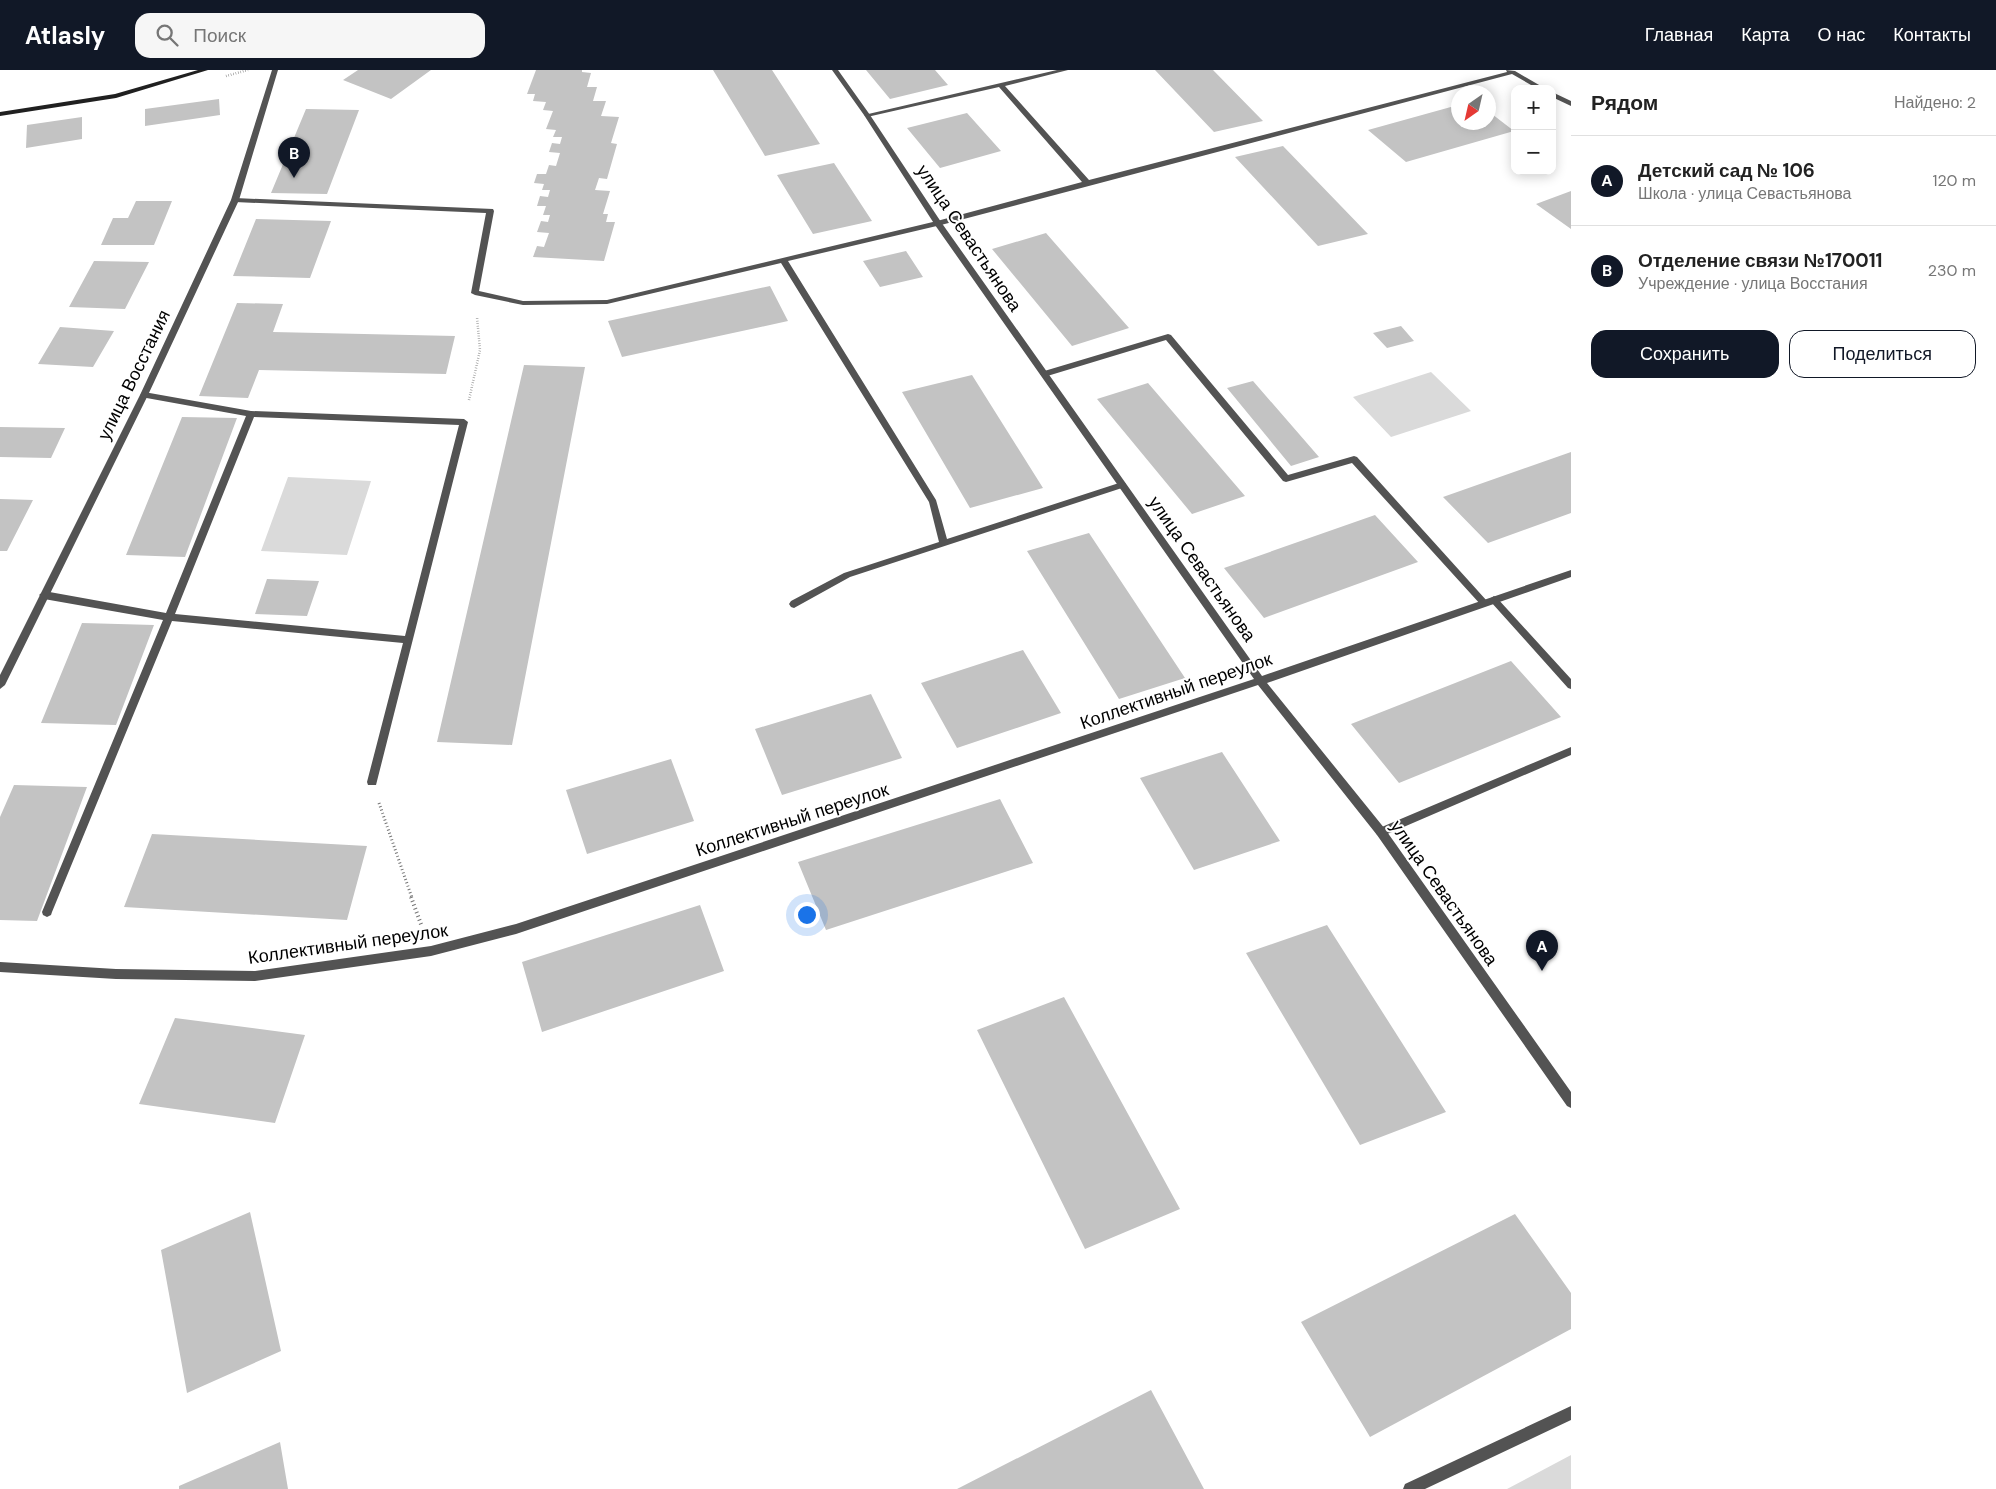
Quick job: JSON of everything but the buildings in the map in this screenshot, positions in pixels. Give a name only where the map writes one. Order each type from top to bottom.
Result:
[{"type":"main road","points":[[0,114],[116,96],[205,70]]},
{"type":"street","name":"улица Восстания","points":[[0,685],[144,395],[236,200],[275,70]]},
{"type":"street","name":"улица Севастьянова","points":[[835,70],[867,114],[938,223],[1260,680],[1381,832],[1571,1102]]},
{"type":"street","points":[[867,114],[1065,70]]},
{"type":"street","points":[[236,200],[490,211],[475,293],[523,303],[607,302],[938,223],[1511,71],[1536,85]]},
{"type":"street","points":[[1001,85],[1086,183]]},
{"type":"street","points":[[1556,96],[1571,104]]},
{"type":"street","points":[[783,260],[933,502],[943,542]]},
{"type":"street","points":[[1044,374],[1168,337],[1286,479],[1354,459],[1489,602],[1571,684]]},
{"type":"street","points":[[144,395],[251,414],[464,422],[372,782]]},
{"type":"street","points":[[47,912],[251,414]]},
{"type":"street","points":[[794,604],[847,575],[943,542],[1122,485]]},
{"type":"street","name":"Коллективный переулок","points":[[0,967],[116,974],[254,976],[431,952],[516,930],[1260,680],[1571,573]]},
{"type":"street","points":[[44,595],[169,617],[408,640]]},
{"type":"street","points":[[1381,832],[1571,751]]},
{"type":"street","points":[[1410,1489],[1571,1413]]},
{"type":"path","points":[[464,422],[480,350],[475,293]]},
{"type":"path","points":[[372,782],[431,952]]},
{"type":"shaded area","points":[[1431,372],[1471,411],[1391,437],[1353,397]]},
{"type":"shaded area","points":[[288,477],[371,481],[347,555],[261,551]]},
{"type":"shaded area","points":[[1571,1455],[1571,1489],[1507,1489]]},
{"type":"place","name":"Отделение связи №170011","points":[[294,178]]},
{"type":"place","name":"Детский сад № 106","points":[[1542,971]]}]
